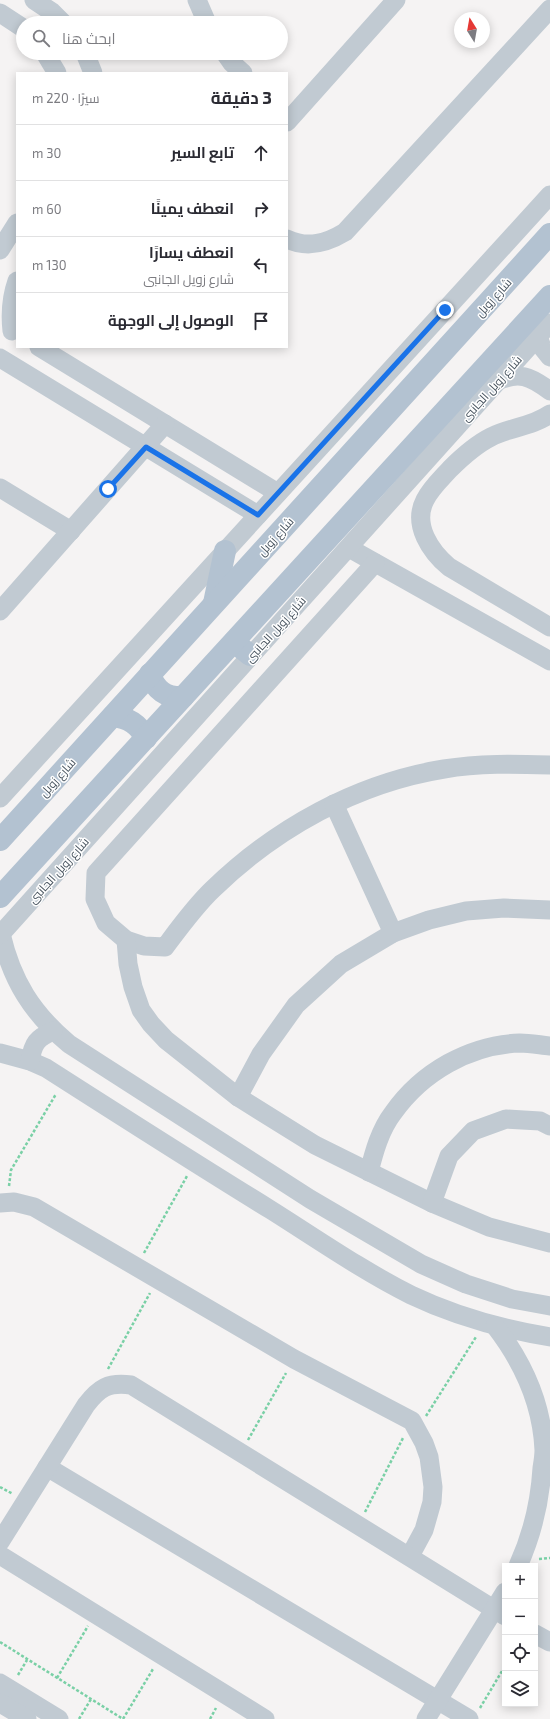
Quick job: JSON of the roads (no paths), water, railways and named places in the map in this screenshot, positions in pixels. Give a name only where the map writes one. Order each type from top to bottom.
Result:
[{"type":"main road","name":"شارع زويل","points":[[0,840],[550,234]]},
{"type":"main road","points":[[0,897],[183,697],[242,648],[550,296]]},
{"type":"main road","points":[[214,603],[225,551]]},
{"type":"main road","points":[[150,674],[156,687],[161,692],[168,696],[183,697]]},
{"type":"main road","points":[[113,716],[129,720],[136,724],[146,738]]},
{"type":"street","points":[[34,0],[56,16]]},
{"type":"street","points":[[197,0],[204,16]]},
{"type":"street","points":[[288,118],[396,0]]},
{"type":"street","points":[[288,239],[312,245],[330,241],[345,232],[550,9]]},
{"type":"street","points":[[0,13],[16,23]]},
{"type":"street","points":[[49,60],[56,72]]},
{"type":"street","points":[[88,60],[93,72]]},
{"type":"street","points":[[230,60],[242,72]]},
{"type":"street","points":[[0,798],[550,195]]},
{"type":"street","points":[[0,250],[16,225]]},
{"type":"street","points":[[10,329],[12,298],[16,284]]},
{"type":"street","points":[[544,330],[542,347],[550,357]]},
{"type":"street","name":"شارع زويل الجانبى","points":[[0,934],[242,648],[348,548],[495,382],[544,330]]},
{"type":"street","points":[[40,348],[278,493]]},
{"type":"street","points":[[0,358],[258,515]]},
{"type":"street","points":[[495,382],[507,377],[518,375],[531,378],[550,391]]},
{"type":"street","points":[[550,414],[543,419],[530,424],[492,436],[475,447],[430,491],[424,502],[421,514],[422,526],[426,538],[440,559],[449,567],[550,627]]},
{"type":"street","points":[[0,611],[165,424]]},
{"type":"street","points":[[0,488],[71,531]]},
{"type":"street","points":[[348,548],[550,661]]},
{"type":"street","points":[[375,563],[96,873],[96,899],[106,923],[126,940],[144,946],[165,947],[187,917],[212,889],[240,864],[288,829],[334,804],[388,783],[444,769],[501,763],[550,764]]},
{"type":"street","points":[[334,804],[393,934]]},
{"type":"street","points":[[238,1097],[261,1054],[296,1005],[341,964],[393,934],[429,920],[466,912],[504,908],[550,910]]},
{"type":"street","points":[[0,934],[6,956],[17,983],[37,1014],[53,1031],[69,1044],[310,1199],[421,1264],[466,1284],[512,1298],[550,1306]]},
{"type":"street","points":[[126,940],[128,964],[133,987],[141,1010],[150,1024],[166,1040],[238,1097],[315,1145],[432,1203],[489,1227],[550,1243]]},
{"type":"street","points":[[30,1061],[32,1047],[40,1036],[53,1031]]},
{"type":"street","points":[[369,1172],[375,1148],[392,1114],[416,1085],[447,1063],[482,1049],[520,1043],[550,1046]]},
{"type":"street","points":[[0,1053],[30,1061],[64,1080],[194,1163],[412,1295],[464,1316],[490,1324],[550,1337]]},
{"type":"street","points":[[432,1203],[449,1156],[473,1131],[506,1119],[540,1121],[550,1126]]},
{"type":"street","points":[[7,1202],[34,1207],[294,1358],[415,1425],[429,1457],[433,1487],[432,1502],[424,1530],[410,1556]]},
{"type":"street","points":[[490,1324],[507,1341],[525,1376],[538,1412],[547,1446],[536,1514],[527,1544],[519,1563]]},
{"type":"street","points":[[0,1542],[94,1394],[105,1387],[118,1384],[131,1385],[500,1612]]},
{"type":"street","points":[[47,1467],[438,1701],[473,1716]]},
{"type":"street","points":[[0,1555],[265,1719]]},
{"type":"street","points":[[426,1719],[500,1612],[503,1599]]},
{"type":"street","points":[[537,1635],[550,1642]]},
{"type":"street","points":[[1,1684],[59,1719]]},
{"type":"street","points":[[0,1702],[26,1719]]}]
